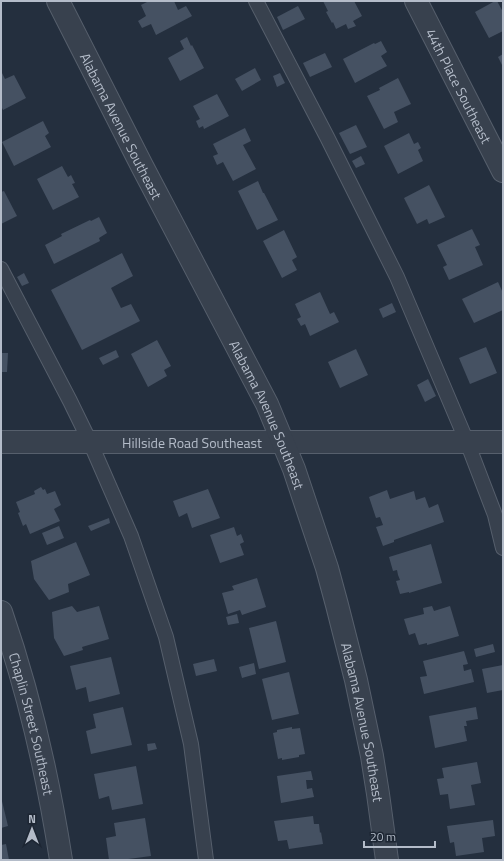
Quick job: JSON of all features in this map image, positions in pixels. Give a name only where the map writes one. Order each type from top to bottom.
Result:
[{"type":"street","name":"Alabama Avenue Southeast","points":[[58,1],[142,166],[267,404],[294,469],[322,553],[349,650],[372,756],[387,860]]},
{"type":"street","name":"44th Place Southeast","points":[[416,1],[503,171]]},
{"type":"street","name":"Hillside Road Southeast","points":[[1,442],[503,442]]},
{"type":"street","name":"Chaplin Street Southeast","points":[[1,612],[22,677],[42,757],[61,860]]},
{"type":"lane","points":[[256,1],[327,137],[397,277],[467,442],[495,515],[503,548]]},
{"type":"lane","points":[[1,268],[90,442],[131,536],[166,637],[191,744],[206,860]]},
{"type":"building","points":[[149,1],[174,1],[178,10],[186,6],[192,16],[156,35],[151,24],[142,28],[138,21],[146,16],[141,5]]},
{"type":"building","points":[[323,1],[354,1],[362,16],[353,21],[356,26],[348,29],[346,24],[336,29],[326,12],[328,11]]},
{"type":"building","points":[[497,1],[503,12],[503,31],[489,38],[475,12]]},
{"type":"building","points":[[298,6],[305,19],[283,30],[277,17]]},
{"type":"building","points":[[187,37],[204,68],[180,81],[168,58],[184,49],[180,41]]},
{"type":"building","points":[[381,41],[387,52],[381,56],[387,66],[355,83],[343,59]]},
{"type":"building","points":[[325,53],[332,67],[310,77],[303,63]]},
{"type":"building","points":[[503,54],[503,67],[498,57]]},
{"type":"building","points":[[255,68],[261,80],[242,91],[235,79]]},
{"type":"building","points":[[1,71],[5,79],[14,75],[26,98],[3,110],[1,106]]},
{"type":"building","points":[[280,73],[285,83],[277,87],[273,76]]},
{"type":"building","points":[[398,78],[411,104],[394,112],[398,122],[384,129],[367,96],[380,90],[379,88]]},
{"type":"building","points":[[217,94],[229,116],[204,129],[203,126],[199,128],[196,121],[200,119],[193,106]]},
{"type":"building","points":[[43,121],[49,133],[45,136],[51,147],[14,166],[2,142]]},
{"type":"building","points":[[356,125],[367,147],[350,154],[339,133]]},
{"type":"building","points":[[245,128],[251,141],[243,145],[256,169],[233,181],[223,162],[217,165],[213,156],[218,154],[213,144]]},
{"type":"building","points":[[409,133],[414,144],[418,142],[421,148],[418,150],[423,161],[398,174],[384,146]]},
{"type":"building","points":[[361,156],[365,164],[356,168],[352,161]]},
{"type":"building","points":[[62,166],[68,177],[71,175],[75,183],[72,184],[79,197],[53,210],[37,179]]},
{"type":"building","points":[[258,181],[278,220],[257,230],[238,191]]},
{"type":"building","points":[[429,185],[445,217],[429,224],[427,219],[417,224],[404,198]]},
{"type":"building","points":[[4,191],[17,216],[1,224],[1,192]]},
{"type":"building","points":[[99,217],[107,233],[99,238],[100,241],[54,264],[45,245],[62,236],[61,234]]},
{"type":"building","points":[[472,229],[480,245],[475,247],[483,265],[449,280],[443,267],[447,265],[437,245]]},
{"type":"building","points":[[284,230],[297,257],[292,260],[297,270],[282,278],[263,241]]},
{"type":"building","points":[[122,253],[133,276],[111,288],[121,308],[131,304],[140,321],[82,350],[51,290]]},
{"type":"building","points":[[24,273],[29,283],[22,286],[17,277]]},
{"type":"building","points":[[498,282],[503,293],[503,310],[474,323],[462,299]]},
{"type":"building","points":[[320,292],[330,314],[334,312],[339,322],[310,336],[305,324],[301,326],[297,319],[301,317],[295,304]]},
{"type":"building","points":[[392,303],[396,312],[383,318],[379,309]]},
{"type":"building","points":[[157,340],[171,366],[164,370],[167,376],[148,387],[131,354]]},
{"type":"building","points":[[486,347],[497,373],[470,384],[459,358]]},
{"type":"building","points":[[356,349],[368,375],[340,388],[328,362]]},
{"type":"building","points":[[116,350],[119,357],[103,365],[99,358]]},
{"type":"building","points":[[1,353],[8,353],[7,372],[1,372]]},
{"type":"building","points":[[428,379],[436,396],[425,402],[417,385]]},
{"type":"building","points":[[41,487],[43,490],[45,489],[47,494],[55,491],[61,505],[54,509],[60,521],[30,534],[26,524],[23,526],[16,502],[35,494],[34,491]]},
{"type":"building","points":[[208,489],[220,518],[192,528],[187,513],[179,517],[173,501]]},
{"type":"building","points":[[387,490],[390,499],[414,491],[416,500],[425,497],[429,508],[438,504],[444,522],[394,540],[394,542],[383,546],[376,527],[383,525],[380,517],[376,518],[369,497]]},
{"type":"building","points":[[109,518],[110,523],[91,531],[88,526]]},
{"type":"building","points":[[59,526],[64,538],[47,545],[42,533]]},
{"type":"building","points":[[234,527],[237,536],[241,534],[244,542],[240,544],[244,555],[220,563],[210,535]]},
{"type":"building","points":[[76,542],[90,575],[68,584],[69,592],[49,600],[34,579],[31,561]]},
{"type":"building","points":[[431,544],[442,583],[409,593],[400,594],[396,581],[400,580],[397,570],[393,571],[389,557]]},
{"type":"building","points":[[257,578],[266,607],[242,615],[240,610],[228,614],[222,593],[234,590],[232,586]]},
{"type":"building","points":[[72,606],[77,612],[99,606],[109,639],[82,647],[83,650],[64,656],[54,638],[52,612]]},
{"type":"building","points":[[432,606],[434,611],[450,606],[459,636],[427,645],[427,643],[419,645],[415,633],[409,635],[404,619],[424,614],[423,608]]},
{"type":"building","points":[[237,614],[239,623],[228,625],[226,617]]},
{"type":"building","points":[[276,621],[286,662],[259,669],[249,628]]},
{"type":"building","points":[[493,644],[495,652],[476,657],[474,649]]},
{"type":"building","points":[[464,651],[468,664],[463,665],[464,671],[471,669],[474,682],[424,694],[420,677],[427,676],[423,661]]},
{"type":"building","points":[[111,657],[120,694],[89,702],[86,687],[76,690],[70,666]]},
{"type":"building","points":[[214,659],[217,671],[196,676],[193,664]]},
{"type":"building","points":[[254,663],[256,674],[242,678],[239,667]]},
{"type":"building","points":[[503,665],[503,690],[487,693],[482,669]]},
{"type":"building","points":[[289,672],[299,714],[272,720],[262,679]]},
{"type":"building","points":[[123,707],[132,745],[91,754],[86,731],[96,728],[93,714]]},
{"type":"building","points":[[476,707],[478,719],[466,721],[467,726],[464,726],[467,741],[435,748],[429,716]]},
{"type":"building","points":[[292,727],[292,729],[300,728],[305,754],[299,755],[299,757],[282,760],[282,758],[278,759],[273,733],[277,732],[277,730]]},
{"type":"building","points":[[155,743],[157,749],[148,751],[147,744]]},
{"type":"building","points":[[477,762],[481,783],[471,785],[475,805],[450,809],[448,794],[440,795],[437,779],[444,778],[442,768]]},
{"type":"building","points":[[136,766],[143,804],[112,810],[109,796],[99,799],[94,774]]},
{"type":"building","points":[[311,771],[313,780],[306,780],[307,789],[312,788],[314,797],[281,803],[277,776]]},
{"type":"building","points":[[1,797],[8,826],[1,828]]},
{"type":"building","points":[[313,816],[314,824],[319,824],[323,844],[289,849],[287,840],[278,841],[274,821]]},
{"type":"building","points":[[145,818],[151,856],[109,860],[106,838],[116,836],[114,823]]},
{"type":"building","points":[[493,820],[495,836],[482,838],[484,852],[456,856],[454,842],[450,843],[447,826]]},
{"type":"building","points":[[6,844],[9,860],[1,860],[1,845]]}]
